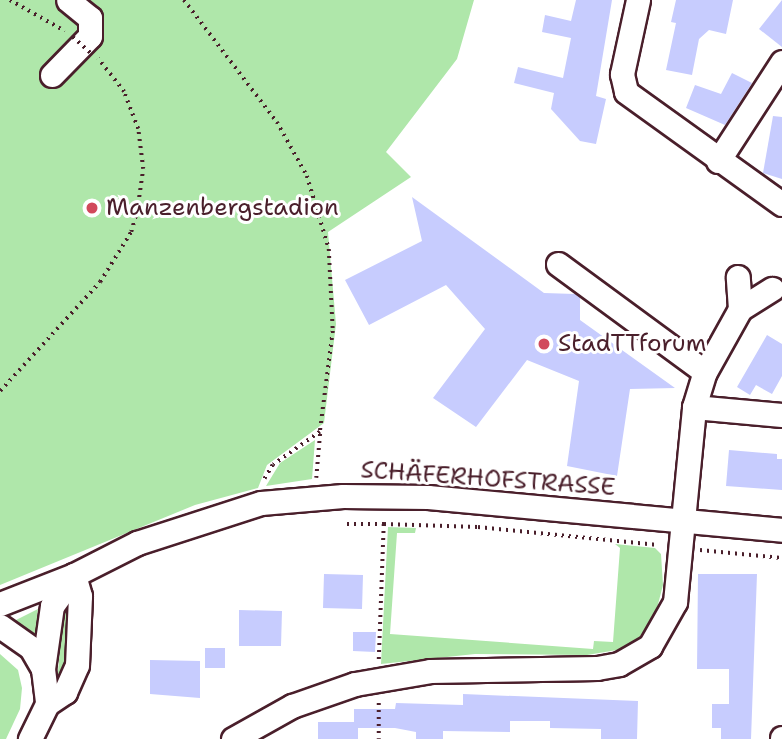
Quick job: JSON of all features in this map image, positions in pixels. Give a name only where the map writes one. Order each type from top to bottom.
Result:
[{"type":"street","points":[[52,75],[90,36],[90,18],[68,0]]},
{"type":"street","points":[[638,0],[622,74],[626,92],[718,161],[782,204]]},
{"type":"street","points":[[718,161],[782,62]]},
{"type":"street","points":[[558,264],[705,372]]},
{"type":"street","points":[[737,277],[740,309]]},
{"type":"street","points":[[233,739],[292,706],[378,679],[465,668],[597,668],[637,656],[668,621],[681,548],[694,407],[705,372],[740,309],[772,289]]},
{"type":"street","points":[[694,407],[782,415]]},
{"type":"street","name":"SCHÄFERHOFSTRASSE","points":[[0,604],[74,575],[137,543],[261,503],[343,496],[484,500],[782,530]]},
{"type":"street","points":[[47,704],[43,669],[54,598],[74,575]]},
{"type":"street","points":[[30,739],[47,704],[65,692],[77,665],[80,609],[74,575]]},
{"type":"street","points":[[0,626],[31,648],[43,669]]},
{"type":"path","points":[[0,391],[100,282],[131,232],[143,169],[138,129],[124,92],[91,53],[73,37],[10,0]]},
{"type":"path","points":[[184,0],[277,122],[307,176],[323,219],[333,300],[316,482],[342,480],[343,496]]},
{"type":"path","points":[[261,503],[261,489],[273,465],[320,432]]},
{"type":"path","points":[[346,524],[504,529],[782,558]]},
{"type":"path","points":[[379,739],[378,679],[383,524]]},
{"type":"green space","points":[[0,0],[474,0],[457,59],[386,152],[411,177],[328,232],[336,324],[324,423],[267,465],[258,488],[195,505],[0,585]]},
{"type":"green space","points":[[315,440],[312,479],[266,486],[280,463]]},
{"type":"green space","points":[[388,527],[416,528],[415,533],[397,533],[390,634],[593,649],[594,641],[613,642],[620,548],[615,544],[655,548],[661,554],[663,585],[656,612],[639,638],[617,650],[587,655],[475,654],[381,664]]},
{"type":"green space","points":[[68,602],[68,663],[57,686],[63,607]]},
{"type":"green space","points":[[38,609],[35,640],[10,623]]},
{"type":"green space","points":[[0,654],[18,670],[22,688],[20,709],[6,739],[0,739]]},
{"type":"building","points":[[576,0],[612,0],[596,96],[606,99],[596,144],[580,141],[551,109],[554,93],[514,83],[518,67],[563,78],[571,38],[542,32],[545,15],[571,21]]},
{"type":"building","points":[[676,0],[733,0],[726,34],[709,30],[699,39],[692,75],[666,70],[676,23],[671,22]]},
{"type":"building","points":[[782,0],[782,47],[759,29]]},
{"type":"building","points":[[732,73],[752,83],[725,125],[686,108],[695,85],[721,94]]},
{"type":"building","points":[[773,116],[782,117],[782,179],[763,173]]},
{"type":"building","name":"StadTTforum","points":[[412,197],[544,293],[575,294],[580,297],[580,320],[675,388],[630,389],[617,476],[567,466],[579,381],[527,360],[476,427],[433,398],[485,329],[446,285],[369,325],[345,280],[422,241]]},
{"type":"building","points":[[767,335],[782,344],[782,376],[772,394],[756,385],[750,395],[737,387]]},
{"type":"building","points":[[729,450],[777,454],[777,459],[782,459],[782,490],[726,486]]},
{"type":"building","points":[[324,574],[363,575],[362,609],[323,608]]},
{"type":"building","points":[[698,574],[757,574],[751,739],[721,739],[721,728],[712,728],[712,704],[729,704],[729,669],[697,669]]},
{"type":"building","points":[[239,610],[282,611],[281,646],[239,646]]},
{"type":"building","points":[[353,632],[376,632],[375,652],[353,651]]},
{"type":"building","points":[[205,648],[225,648],[225,668],[205,668]]},
{"type":"building","points":[[150,660],[200,661],[200,698],[150,694]]},
{"type":"building","points":[[463,694],[638,701],[637,739],[601,739],[601,729],[550,728],[550,721],[510,721],[510,732],[443,731],[443,739],[416,739],[416,732],[395,728],[358,728],[358,739],[318,739],[318,722],[354,722],[354,709],[395,709],[396,703],[463,705]]},
{"type":"place","name":"Manzenbergstadion","points":[[92,208]]},
{"type":"place","name":"StadTTforum","points":[[544,344]]}]
